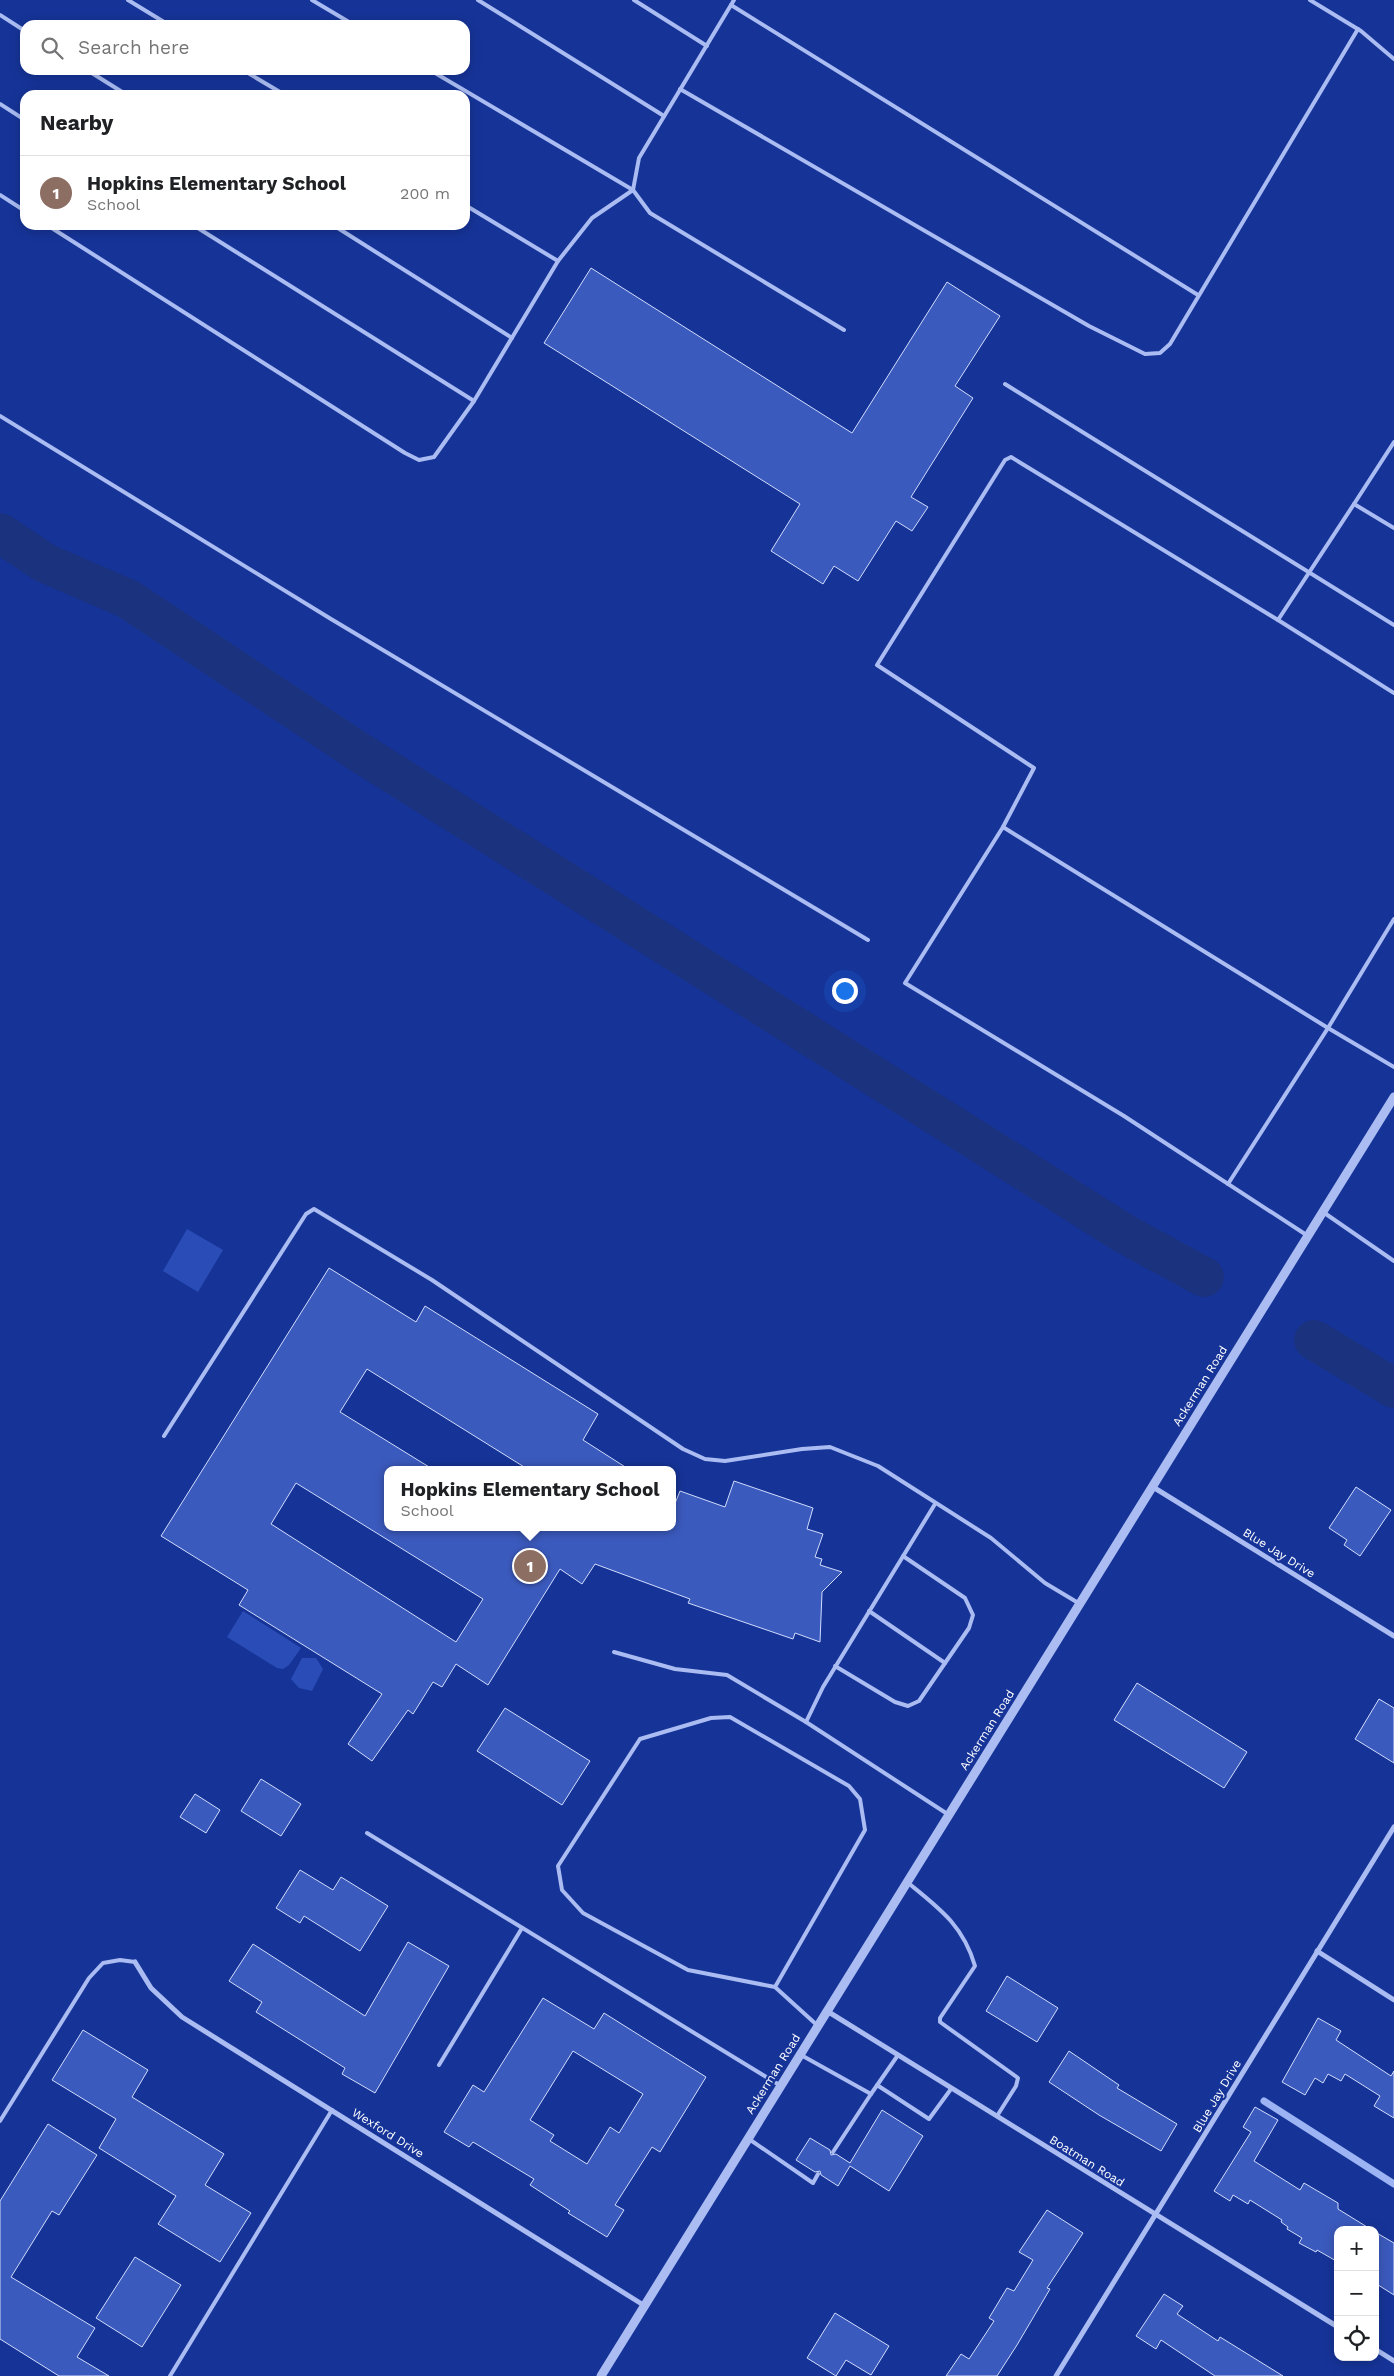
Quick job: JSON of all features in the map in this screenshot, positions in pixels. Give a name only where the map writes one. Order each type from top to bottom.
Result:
[{"type":"street","name":"Ackerman Road","points":[[601,2376],[1394,1097]]},
{"type":"street","name":"Blue Jay Drive","points":[[1153,1487],[1394,1636]]},
{"type":"street","name":"Blue Jay Drive","points":[[1056,2376],[1394,1827]]},
{"type":"street","points":[[1317,1951],[1394,2000]]},
{"type":"street","name":"Wexford Drive","points":[[135,1962],[151,1988],[170,2008],[645,2306]]},
{"type":"street","name":"Boatman Road","points":[[827,2011],[1334,2325]]},
{"type":"street","points":[[1379,2352],[1394,2361]]},
{"type":"lane","points":[[128,0],[161,20]]},
{"type":"lane","points":[[312,0],[346,20]]},
{"type":"lane","points":[[478,0],[664,116]]},
{"type":"lane","points":[[634,0],[706,46]]},
{"type":"lane","points":[[55,230],[419,460],[434,457],[474,401],[558,261],[592,218],[633,190],[639,158],[734,0]]},
{"type":"lane","points":[[1310,0],[1358,29],[1394,59]]},
{"type":"lane","points":[[731,5],[1198,295]]},
{"type":"lane","points":[[0,15],[20,28]]},
{"type":"lane","points":[[680,89],[1089,326],[1145,354],[1160,353],[1170,344],[1358,29]]},
{"type":"lane","points":[[96,75],[119,90]]},
{"type":"lane","points":[[251,75],[276,90]]},
{"type":"lane","points":[[438,75],[464,90]]},
{"type":"lane","points":[[470,94],[633,190],[650,213],[844,330]]},
{"type":"lane","points":[[0,104],[20,117]]},
{"type":"lane","points":[[0,195],[20,208]]},
{"type":"lane","points":[[470,207],[558,261]]},
{"type":"lane","points":[[201,230],[474,401]]},
{"type":"lane","points":[[341,230],[512,338]]},
{"type":"lane","points":[[1005,384],[1394,625]]},
{"type":"lane","points":[[0,416],[331,619],[868,940]]},
{"type":"lane","points":[[1278,620],[1394,442]]},
{"type":"lane","points":[[1308,1236],[1124,1116],[905,983],[1003,826],[1034,768],[877,665],[1005,460],[1011,457],[1394,693]]},
{"type":"lane","points":[[1354,504],[1394,528]]},
{"type":"lane","points":[[1003,826],[1394,1067]]},
{"type":"lane","points":[[1228,1184],[1328,1028],[1394,919]]},
{"type":"lane","points":[[164,1436],[306,1214],[314,1209],[432,1280],[683,1448],[705,1459],[725,1461],[802,1449],[830,1447],[878,1466],[991,1538],[1045,1583],[1080,1604]]},
{"type":"lane","points":[[1323,1212],[1394,1261]]},
{"type":"lane","points":[[806,1722],[835,1666],[935,1504]]},
{"type":"lane","points":[[835,1666],[895,1702],[908,1706],[919,1701],[969,1628],[973,1615],[965,1598],[903,1556]]},
{"type":"lane","points":[[869,1611],[945,1663]]},
{"type":"lane","points":[[614,1652],[675,1669],[727,1675],[806,1722],[949,1815]]},
{"type":"lane","points":[[775,1988],[865,1830],[864,1814],[860,1799],[849,1786],[730,1717],[711,1718],[640,1739],[558,1866],[562,1890],[583,1913],[688,1970],[775,1988],[818,2026]]},
{"type":"lane","points":[[367,1833],[781,2086]]},
{"type":"lane","points":[[907,1882],[947,1915],[969,1946],[975,1966],[940,2018],[940,2022],[950,2032],[1018,2078],[1016,2086],[997,2116]]},
{"type":"lane","points":[[439,2065],[522,1928]]},
{"type":"lane","points":[[0,2121],[89,1978],[103,1963],[120,1960],[135,1962]]},
{"type":"lane","points":[[800,2054],[871,2094]]},
{"type":"lane","points":[[833,2152],[898,2055]]},
{"type":"lane","points":[[877,2085],[929,2119],[951,2088]]},
{"type":"lane","points":[[170,2376],[332,2110]]},
{"type":"lane","points":[[748,2138],[813,2183],[818,2174]]},
{"type":"shaded area","points":[[187,1229],[223,1250],[198,1292],[163,1271]]},
{"type":"shaded area","points":[[243,1611],[301,1648],[289,1665],[283,1669],[277,1668],[227,1637]]},
{"type":"shaded area","points":[[302,1658],[316,1658],[323,1669],[312,1691],[299,1688],[291,1679]]},
{"type":"building","points":[[591,268],[852,433],[947,282],[1000,316],[955,386],[973,398],[911,497],[928,507],[912,531],[896,521],[858,581],[834,566],[823,584],[771,551],[800,504],[544,343]]},
{"type":"building","points":[[329,1268],[416,1322],[425,1306],[598,1414],[583,1440],[624,1466],[523,1466],[367,1369],[340,1412],[428,1466],[384,1466],[384,1531],[676,1531],[676,1501],[680,1491],[725,1507],[734,1481],[813,1508],[807,1529],[823,1534],[815,1557],[822,1559],[820,1565],[842,1572],[822,1592],[820,1642],[795,1633],[793,1639],[688,1603],[690,1599],[595,1564],[582,1584],[560,1569],[488,1685],[456,1664],[442,1687],[433,1682],[413,1714],[408,1710],[372,1761],[348,1744],[382,1694],[239,1605],[248,1590],[161,1536]],"holes":[[[296,1483],[483,1599],[456,1642],[271,1524]]]},
{"type":"building","points":[[1356,1487],[1391,1510],[1360,1556],[1344,1545],[1347,1540],[1329,1528]]},
{"type":"building","points":[[1137,1683],[1247,1752],[1224,1788],[1114,1720]]},
{"type":"building","points":[[1379,1699],[1394,1708],[1394,1763],[1355,1739]]},
{"type":"building","points":[[505,1708],[590,1761],[562,1805],[477,1751]]},
{"type":"building","points":[[261,1779],[301,1804],[281,1836],[241,1811]]},
{"type":"building","points":[[195,1794],[220,1810],[206,1833],[180,1817]]},
{"type":"building","points":[[300,1870],[333,1890],[341,1877],[388,1906],[360,1951],[304,1916],[300,1923],[276,1908]]},
{"type":"building","points":[[408,1942],[449,1966],[375,2093],[342,2074],[345,2068],[256,2012],[262,2002],[229,1981],[253,1944],[365,2016]]},
{"type":"building","points":[[1007,1976],[1058,2008],[1037,2042],[986,2011]]},
{"type":"building","points":[[543,1998],[594,2029],[604,2013],[706,2077],[660,2152],[652,2147],[615,2205],[624,2210],[607,2237],[568,2213],[570,2211],[530,2185],[534,2179],[473,2142],[469,2147],[444,2132],[473,2085],[484,2092]],"holes":[[[573,2051],[643,2094],[619,2133],[610,2127],[587,2164],[550,2141],[554,2135],[530,2120]]]},
{"type":"building","points":[[1318,2018],[1341,2031],[1336,2040],[1391,2076],[1394,2071],[1394,2118],[1374,2106],[1380,2096],[1345,2074],[1341,2081],[1328,2074],[1323,2083],[1315,2078],[1305,2095],[1282,2082]]},
{"type":"building","points":[[83,2030],[148,2070],[132,2097],[224,2154],[205,2185],[251,2213],[220,2262],[158,2224],[176,2196],[99,2148],[116,2119],[52,2080]]},
{"type":"building","points":[[1069,2051],[1119,2085],[1117,2088],[1177,2124],[1161,2151],[1099,2115],[1049,2082]]},
{"type":"building","points":[[1255,2107],[1278,2120],[1254,2161],[1300,2190],[1304,2183],[1338,2203],[1338,2209],[1366,2226],[1334,2226],[1334,2260],[1299,2243],[1302,2238],[1287,2229],[1288,2227],[1281,2222],[1282,2220],[1250,2200],[1248,2204],[1233,2195],[1230,2201],[1214,2191],[1251,2132],[1243,2127]]},
{"type":"building","points":[[882,2110],[923,2136],[889,2191],[850,2166],[838,2186],[821,2175],[820,2171],[815,2172],[796,2160],[810,2138],[830,2150],[831,2155],[836,2154],[850,2163]]},
{"type":"building","points":[[48,2124],[97,2155],[59,2215],[52,2211],[11,2277],[95,2328],[77,2357],[109,2376],[59,2376],[0,2339],[0,2201]]},
{"type":"building","points":[[1047,2210],[1083,2233],[1047,2288],[1050,2289],[1017,2345],[997,2376],[946,2376],[961,2354],[969,2359],[994,2321],[989,2318],[1007,2288],[1014,2291],[1033,2260],[1019,2252]]},
{"type":"building","points":[[1379,2234],[1394,2243],[1394,2295],[1379,2286]]},
{"type":"building","points":[[135,2257],[181,2285],[142,2347],[96,2318]]},
{"type":"building","points":[[1164,2294],[1183,2306],[1177,2314],[1218,2341],[1220,2337],[1283,2376],[1215,2376],[1161,2340],[1156,2349],[1136,2336]]},
{"type":"building","points":[[835,2313],[889,2346],[871,2375],[846,2360],[836,2376],[807,2358]]},
{"type":"waterway","points":[[0,533],[45,563],[128,599],[359,752],[1125,1234],[1204,1277]]},
{"type":"waterway","points":[[1314,1340],[1394,1388]]},
{"type":"waterway","points":[[1264,2101],[1394,2184]]},
{"type":"place","name":"Hopkins Elementary School","points":[[530,1566]]}]
